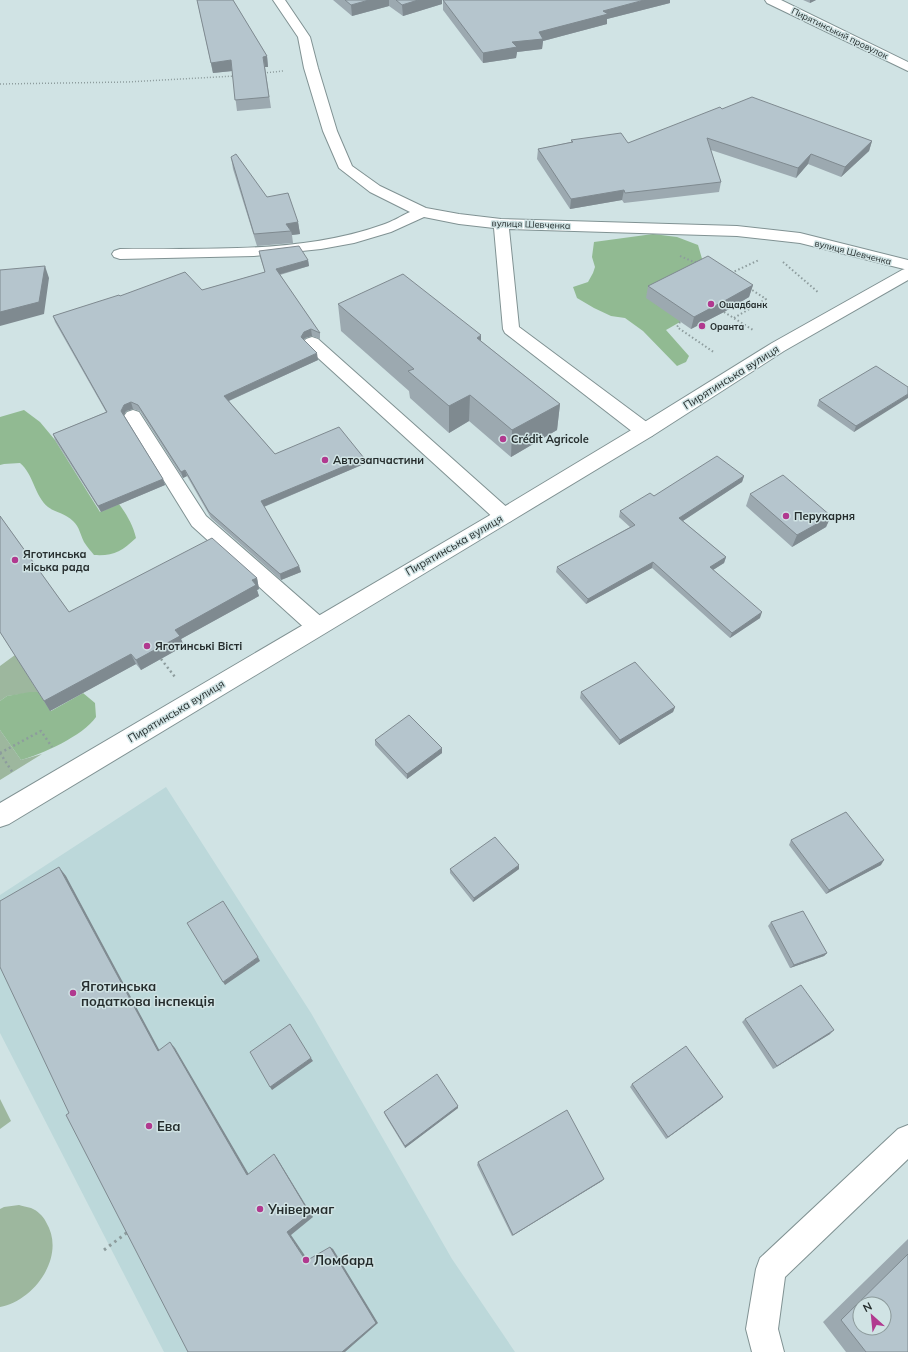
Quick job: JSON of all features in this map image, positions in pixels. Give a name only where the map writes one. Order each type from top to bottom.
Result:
[{"type":"street","name":"вулиця Шевченка","points":[[279,0],[304,37],[311,68],[330,131],[346,168],[375,189],[422,212],[459,219],[501,224],[737,231],[800,238],[908,265]]},
{"type":"street","name":"Пирятинський провулок","points":[[771,0],[908,67]]},
{"type":"street","points":[[120,254],[264,251],[343,241],[388,228],[422,212]]},
{"type":"street","points":[[501,224],[511,329],[645,431]]},
{"type":"street","name":"Пирятинська вулиця","points":[[0,816],[504,516],[645,431],[778,347],[908,273]]},
{"type":"street","points":[[312,343],[504,516]]},
{"type":"street","points":[[133,416],[199,521],[317,626]]},
{"type":"street","points":[[768,1352],[762,1329],[771,1269],[908,1139]]},
{"type":"path","points":[[264,73],[311,68]]},
{"type":"path","points":[[0,84],[127,82],[241,75]]},
{"type":"path","points":[[674,254],[694,262],[701,262]]},
{"type":"path","points":[[734,278],[728,274],[765,258]]},
{"type":"path","points":[[778,259],[784,263]]},
{"type":"path","points":[[734,318],[766,299],[747,286]]},
{"type":"path","points":[[724,312],[758,333]]},
{"type":"path","points":[[680,322],[677,327],[720,356]]},
{"type":"path","points":[[161,659],[178,680]]},
{"type":"path","points":[[104,1250],[135,1226]]},
{"type":"shaded area","points":[[166,787],[311,1013],[452,1259],[515,1352],[164,1352],[0,1033],[0,895]]},
{"type":"green space","points":[[653,234],[677,237],[698,245],[705,269],[680,322],[666,330],[689,356],[686,362],[677,366],[643,331],[625,318],[611,316],[577,298],[573,287],[588,282],[593,273],[595,267],[592,257],[594,242]]},
{"type":"green space","points":[[24,410],[40,422],[55,440],[100,512],[119,504],[125,512],[136,538],[126,547],[112,554],[94,555],[84,542],[79,529],[73,521],[67,516],[50,509],[43,502],[28,473],[20,463],[0,465],[0,417]]},
{"type":"green space","points":[[15,655],[38,692],[7,696],[0,701],[0,666]]},
{"type":"green space","points":[[38,692],[51,711],[83,693],[95,703],[96,717],[82,731],[62,743],[51,749],[21,760],[0,730],[0,701],[7,696]]},
{"type":"green space","points":[[0,730],[21,760],[42,754],[0,780]]},
{"type":"green space","points":[[0,1099],[11,1121],[0,1129]]},
{"type":"green space","points":[[19,1205],[34,1209],[46,1222],[51,1235],[52,1249],[50,1262],[44,1275],[24,1296],[13,1303],[0,1307],[0,1209]]},
{"type":"building","points":[[197,0],[233,0],[267,56],[263,57],[269,97],[235,100],[231,60],[211,63]]},
{"type":"building","points":[[345,0],[369,0],[351,5]]},
{"type":"building","points":[[396,0],[418,0],[402,5]]},
{"type":"building","points":[[443,0],[644,0],[603,11],[608,14],[539,32],[543,39],[512,42],[517,47],[483,53]]},
{"type":"building","points":[[752,97],[872,141],[845,167],[811,154],[798,168],[707,138],[721,182],[625,193],[624,190],[571,199],[538,149],[573,142],[571,140],[621,133],[628,143],[720,107],[722,109]]},
{"type":"building","points":[[236,154],[267,197],[288,193],[298,222],[286,224],[291,231],[254,234],[231,157]]},
{"type":"building","points":[[299,246],[308,260],[276,269],[320,333],[311,329],[304,332],[301,337],[317,353],[224,396],[275,454],[339,427],[364,458],[261,501],[299,566],[280,574],[209,512],[185,470],[181,472],[138,405],[131,402],[124,405],[121,411],[163,479],[98,506],[53,434],[107,412],[53,316],[119,295],[120,296],[185,272],[202,290],[265,272],[259,251]]},
{"type":"building","points":[[708,256],[753,285],[694,317],[648,286]]},
{"type":"building","points":[[45,266],[39,302],[0,312],[0,270]]},
{"type":"building","points":[[403,274],[481,335],[477,338],[560,404],[512,430],[470,395],[449,406],[408,371],[414,369],[338,304]]},
{"type":"building","points":[[876,366],[908,387],[908,394],[856,426],[819,400]]},
{"type":"building","points":[[717,456],[744,476],[679,518],[726,557],[710,567],[762,612],[732,633],[653,562],[588,599],[557,567],[635,525],[620,511],[650,493],[654,496]]},
{"type":"building","points":[[783,475],[831,516],[797,535],[750,494]]},
{"type":"building","points":[[0,516],[69,612],[212,538],[257,578],[252,580],[256,585],[175,630],[180,636],[136,660],[131,654],[44,701],[0,632]]},
{"type":"building","points":[[635,662],[675,707],[620,740],[581,692]]},
{"type":"building","points":[[409,715],[442,748],[407,774],[375,740]]},
{"type":"building","points":[[846,812],[884,860],[829,890],[791,840]]},
{"type":"building","points":[[495,837],[519,865],[474,898],[450,869]]},
{"type":"building","points":[[59,867],[158,1051],[170,1042],[247,1175],[274,1154],[310,1214],[287,1232],[306,1261],[330,1247],[376,1323],[342,1352],[188,1352],[66,1115],[69,1113],[0,967],[0,901]]},
{"type":"building","points":[[223,901],[258,957],[223,982],[187,923]]},
{"type":"building","points":[[803,911],[827,953],[794,965],[771,922]]},
{"type":"building","points":[[801,985],[834,1030],[777,1066],[745,1019]]},
{"type":"building","points":[[290,1024],[311,1058],[270,1087],[250,1052]]},
{"type":"building","points":[[686,1046],[723,1097],[668,1137],[632,1084]]},
{"type":"building","points":[[437,1074],[458,1106],[405,1146],[384,1112]]},
{"type":"building","points":[[567,1110],[604,1179],[513,1235],[478,1162]]},
{"type":"building","points":[[908,1254],[908,1352],[866,1352],[854,1336],[892,1336],[892,1296],[865,1296]]},
{"type":"building","points":[[852,1309],[852,1334],[841,1320]]},
{"type":"place","name":"Ощадбанк","points":[[711,304]]},
{"type":"place","name":"Оранта","points":[[702,326]]},
{"type":"place","name":"Crédit Agricole","points":[[503,439]]},
{"type":"place","name":"Автозапчастини","points":[[325,460]]},
{"type":"place","name":"Перукарня","points":[[786,516]]},
{"type":"place","name":"Яготинська міська рада","points":[[15,560]]},
{"type":"place","name":"Яготинські Вісті","points":[[147,646]]},
{"type":"place","name":"Яготинська податкова інспекція","points":[[73,993]]},
{"type":"place","name":"Ева","points":[[149,1126]]},
{"type":"place","name":"Універмаг","points":[[260,1209]]},
{"type":"place","name":"Ломбард","points":[[306,1260]]}]
